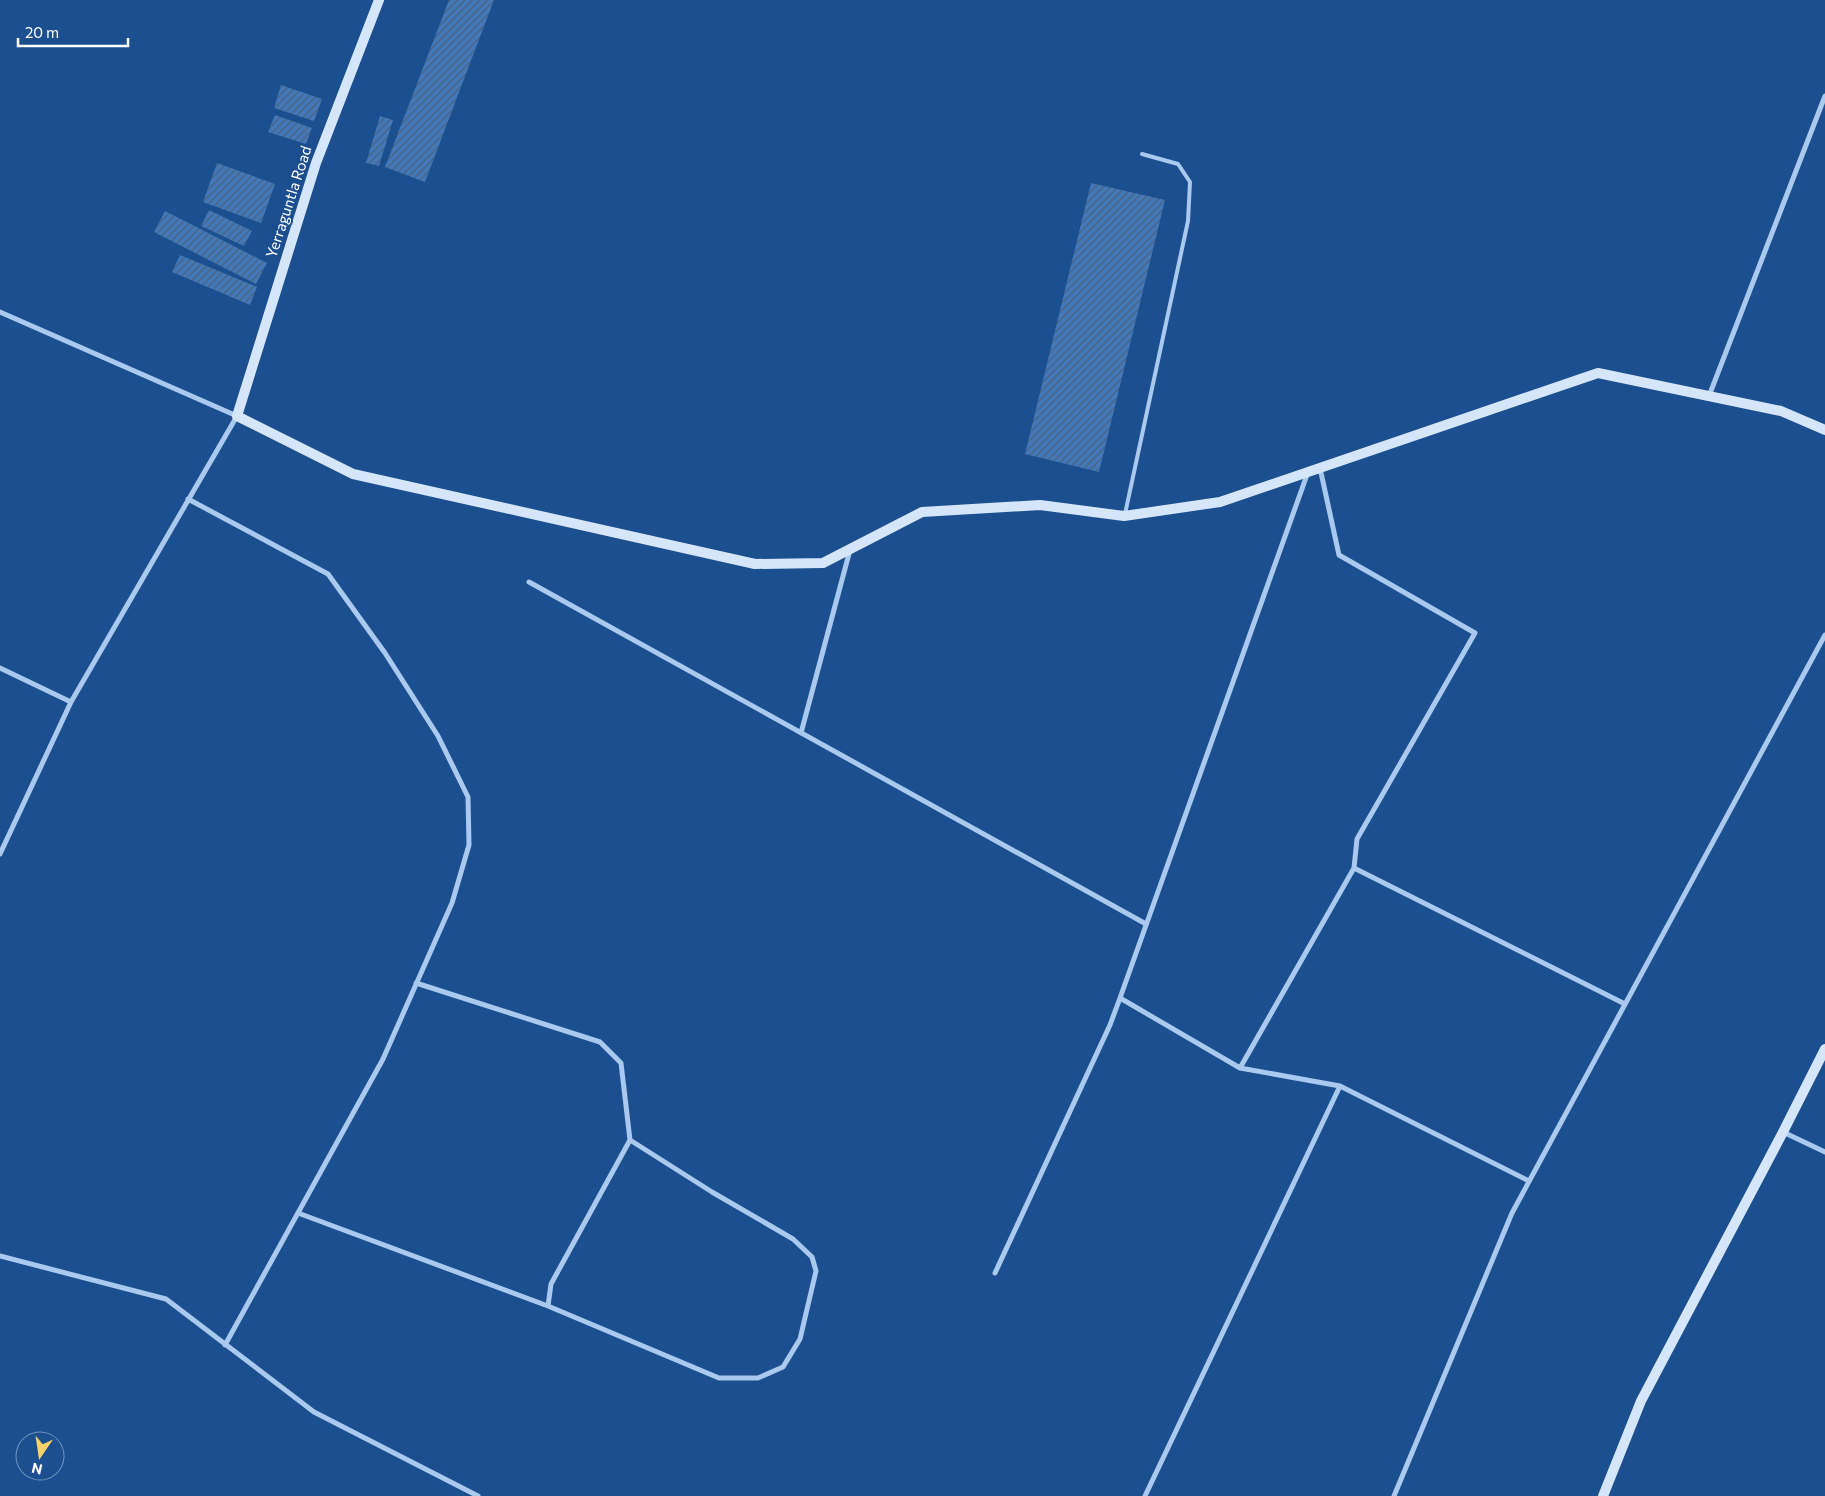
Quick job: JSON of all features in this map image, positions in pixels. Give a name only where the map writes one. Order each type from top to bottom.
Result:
[{"type":"street","name":"Yerraguntla Road","points":[[237,416],[316,162],[379,0]]},
{"type":"street","points":[[1708,396],[1825,96]]},
{"type":"street","points":[[0,312],[237,416],[353,474],[755,564],[823,563],[922,512],[1040,505],[1124,516],[1220,502],[1598,373],[1781,411],[1825,430]]},
{"type":"street","points":[[0,854],[71,702],[237,416]]},
{"type":"street","points":[[1240,1068],[1354,868],[1357,839],[1475,633],[1339,556],[1320,468]]},
{"type":"street","points":[[995,1273],[1110,1025],[1308,472]]},
{"type":"street","points":[[188,499],[328,574],[385,653],[438,736],[468,797],[469,844],[452,903],[383,1059],[225,1345]]},
{"type":"street","points":[[801,733],[850,549]]},
{"type":"street","points":[[529,582],[1146,924]]},
{"type":"street","points":[[1394,1496],[1512,1213],[1825,635]]},
{"type":"street","points":[[0,668],[71,702]]},
{"type":"street","points":[[1354,868],[1626,1004]]},
{"type":"street","points":[[416,984],[600,1042],[621,1063],[630,1140],[550,1284],[548,1306]]},
{"type":"street","points":[[1120,998],[1240,1068],[1340,1086],[1529,1182]]},
{"type":"street","points":[[1603,1496],[1641,1401],[1784,1132],[1825,1049]]},
{"type":"street","points":[[1145,1496],[1340,1086]]},
{"type":"street","points":[[1784,1132],[1825,1152]]},
{"type":"street","points":[[298,1213],[548,1306],[719,1378],[758,1378],[783,1368],[800,1339],[816,1271],[812,1257],[794,1239],[712,1192],[630,1140]]},
{"type":"street","points":[[0,1256],[166,1300],[314,1412],[478,1496]]},
{"type":"lane","points":[[1124,516],[1188,221],[1190,182],[1178,164],[1142,154]]},
{"type":"building","points":[[449,0],[494,0],[425,182],[385,167]]},
{"type":"building","points":[[281,85],[322,99],[314,121],[274,108]]},
{"type":"building","points":[[275,115],[312,128],[306,144],[268,132]]},
{"type":"building","points":[[380,116],[393,120],[379,166],[366,163]]},
{"type":"building","points":[[217,163],[275,184],[261,223],[203,202]]},
{"type":"building","points":[[1091,183],[1165,200],[1099,472],[1025,454]]},
{"type":"building","points":[[209,210],[252,231],[244,246],[201,226]]},
{"type":"building","points":[[165,211],[267,263],[256,284],[154,232]]},
{"type":"building","points":[[180,255],[257,287],[250,305],[172,272]]}]
